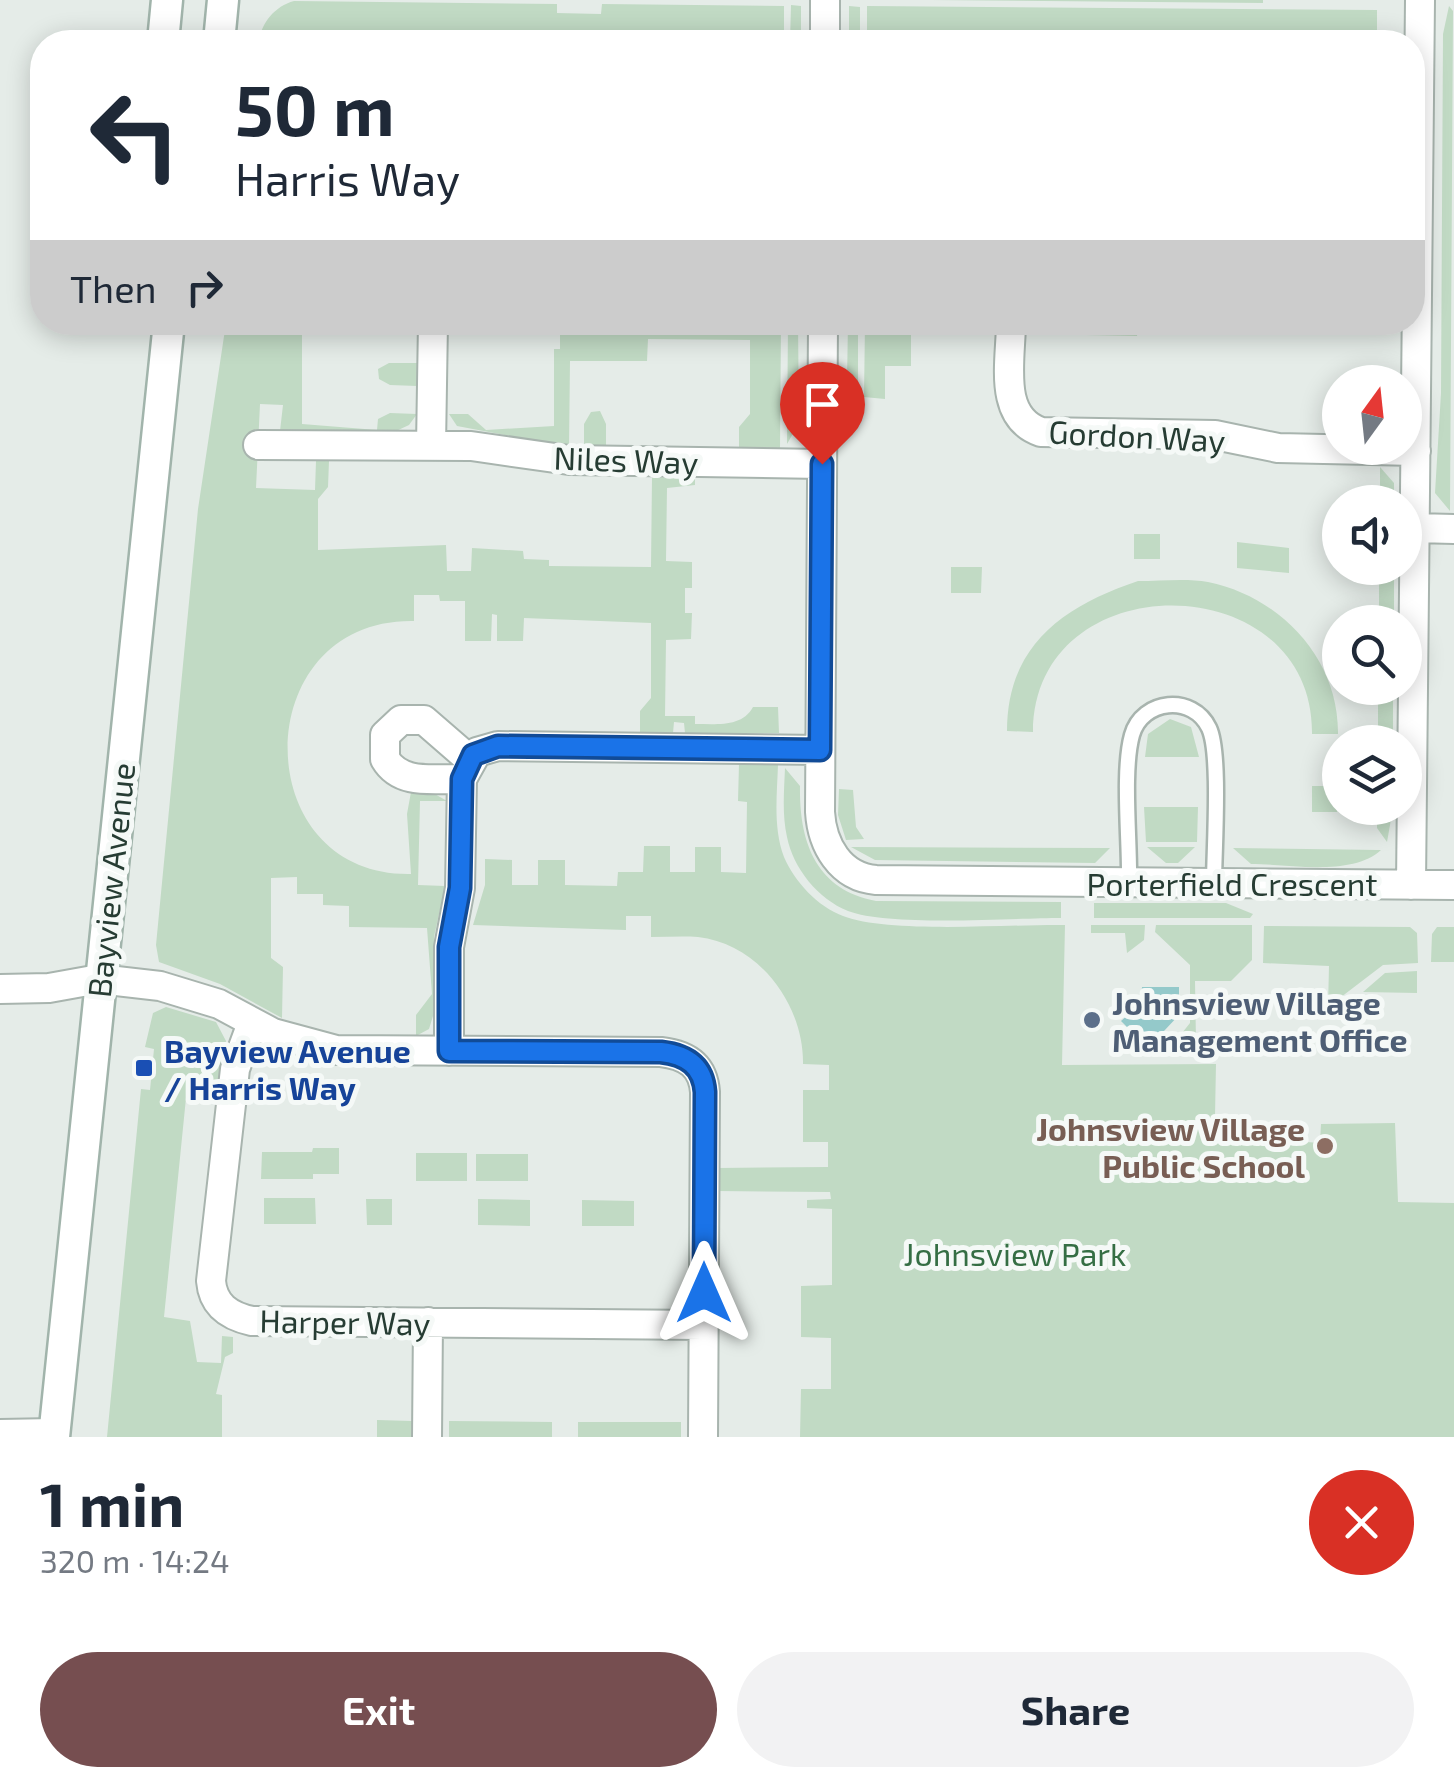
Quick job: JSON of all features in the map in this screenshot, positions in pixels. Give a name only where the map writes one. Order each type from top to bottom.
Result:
[{"type":"main road","points":[[164,30],[167,0]]},
{"type":"main road","points":[[221,30],[223,0]]},
{"type":"main road","name":"Bayview Avenue","points":[[54,1435],[168,335]]},
{"type":"street","points":[[825,30],[826,0]]},
{"type":"street","name":"Porterfield Crescent","points":[[1419,30],[1420,0]]},
{"type":"street","points":[[432,446],[433,335]]},
{"type":"street","name":"Porterfield Crescent","points":[[823,335],[823,837],[838,862],[855,874],[876,880],[1411,885],[1414,585]]},
{"type":"street","name":"Gordon Way","points":[[1011,335],[1011,402],[1022,421],[1042,432],[1215,436],[1278,448],[1322,449]]},
{"type":"street","name":"Porterfield Crescent","points":[[1416,335],[1416,365]]},
{"type":"street","name":"Niles Way","points":[[258,446],[484,447],[569,460],[822,464]]},
{"type":"street","points":[[1422,528],[1454,529]]},
{"type":"street","points":[[449,1051],[449,947],[460,888],[466,769],[498,746],[820,750]]},
{"type":"street","points":[[1411,885],[1454,885]]},
{"type":"street","points":[[0,989],[50,988],[99,979],[160,986],[229,1009],[252,1023],[336,1050],[661,1052],[694,1064],[703,1076],[705,1092],[702,1437]]},
{"type":"street","name":"Harper Way","points":[[252,1023],[231,1092],[211,1280],[214,1297],[230,1314],[252,1321],[704,1325]]},
{"type":"street","points":[[427,1437],[428,1322]]},
{"type":"street","points":[[0,1434],[54,1435]]},
{"type":"lane","points":[[1129,882],[1132,733],[1152,710],[1174,704],[1195,711],[1212,734],[1214,883]]},
{"type":"green space","points":[[931,0],[1263,0],[1263,3]]},
{"type":"green space","points":[[294,1],[557,4],[557,13],[601,14],[602,4],[784,6],[784,30],[262,30],[281,7]]},
{"type":"green space","points":[[791,5],[801,6],[801,30],[790,30]]},
{"type":"green space","points":[[849,6],[860,7],[860,30],[849,30]]},
{"type":"green space","points":[[867,6],[1377,10],[1377,30],[867,30]]},
{"type":"green space","points":[[1449,6],[1453,11],[1450,511],[1435,493],[1441,393],[1443,34]]},
{"type":"green space","points":[[224,335],[302,335],[302,424],[377,430],[378,419],[390,413],[417,414],[409,425],[394,432],[280,431],[283,405],[260,404],[256,488],[315,490],[316,461],[329,461],[328,487],[318,499],[318,550],[446,545],[447,571],[471,571],[472,548],[523,551],[524,559],[549,560],[549,566],[651,567],[652,477],[695,478],[695,485],[667,488],[666,561],[692,562],[692,588],[685,588],[685,613],[692,613],[691,639],[666,640],[665,716],[695,716],[695,724],[721,724],[743,718],[753,707],[778,707],[779,733],[685,733],[684,723],[674,722],[673,733],[640,732],[640,711],[651,698],[651,623],[524,618],[523,641],[497,641],[497,615],[492,614],[491,641],[465,641],[465,601],[414,595],[414,621],[359,631],[319,660],[296,701],[288,748],[295,794],[318,835],[357,864],[411,874],[407,814],[411,792],[433,793],[447,801],[420,801],[418,885],[445,886],[434,937],[433,1016],[429,1029],[416,1036],[416,1015],[432,994],[427,928],[349,927],[349,906],[323,905],[323,894],[297,894],[297,877],[271,878],[271,958],[283,967],[282,1018],[220,984],[159,962],[156,945],[198,509]]},
{"type":"green space","points":[[560,335],[781,335],[780,448],[739,449],[739,427],[750,414],[750,340],[648,339],[647,361],[570,361],[569,447],[457,426],[449,414],[468,414],[486,430],[554,426],[554,349],[560,349]]},
{"type":"green space","points":[[788,335],[798,335],[799,423],[787,444]]},
{"type":"green space","points":[[848,335],[858,335],[858,394],[847,381]]},
{"type":"green space","points":[[865,335],[911,335],[911,366],[885,366],[885,399],[864,397]]},
{"type":"green space","points":[[389,363],[417,363],[417,386],[390,385],[379,379],[378,369]]},
{"type":"green space","points":[[600,411],[606,424],[606,447],[584,447],[584,424],[591,412]]},
{"type":"green space","points":[[1380,467],[1394,485],[1380,485]]},
{"type":"green space","points":[[1134,534],[1160,534],[1160,559],[1134,559]]},
{"type":"green space","points":[[1237,542],[1289,548],[1289,573],[1237,568]]},
{"type":"green space","points":[[951,567],[982,567],[981,593],[951,593]]},
{"type":"green space","points":[[1182,580],[1208,582],[1259,602],[1281,617],[1317,657],[1322,668],[1322,705],[1335,705],[1337,725],[1322,725],[1322,734],[1312,734],[1301,678],[1269,638],[1225,614],[1174,606],[1122,613],[1077,636],[1045,676],[1033,732],[1007,731],[1017,675],[1029,652],[1064,617],[1138,581]]},
{"type":"green space","points":[[1379,585],[1394,585],[1394,605],[1379,605]]},
{"type":"green space","points":[[1378,705],[1393,705],[1393,725],[1378,725]]},
{"type":"green space","points":[[1170,719],[1191,727],[1199,757],[1145,757],[1148,734]]},
{"type":"green space","name":"Johnsview Park","points":[[739,764],[778,765],[777,823],[784,857],[808,892],[834,912],[890,925],[1065,925],[1062,1065],[1216,1064],[1215,1116],[1244,1117],[1242,1137],[1320,1143],[1321,1124],[1395,1123],[1398,1202],[1454,1203],[1454,1437],[800,1437],[801,1389],[831,1389],[831,1338],[801,1337],[801,1286],[832,1285],[832,1209],[807,1208],[807,1200],[831,1199],[830,1192],[717,1191],[719,1168],[828,1167],[828,1142],[803,1142],[803,1090],[829,1090],[829,1065],[803,1064],[796,1021],[787,1000],[759,965],[720,942],[698,937],[651,937],[651,916],[626,916],[626,930],[473,925],[485,885],[485,859],[512,860],[512,885],[538,885],[538,860],[565,860],[565,885],[617,886],[618,872],[643,872],[644,846],[670,846],[670,872],[695,872],[695,847],[721,847],[721,872],[746,873],[747,802],[738,801]]},
{"type":"green space","points":[[785,768],[800,786],[803,826],[815,860],[825,875],[855,895],[876,901],[1061,902],[1061,918],[892,919],[837,906],[808,881],[790,849],[784,820]]},
{"type":"green space","points":[[1312,786],[1322,786],[1322,812],[1312,812]]},
{"type":"green space","points":[[839,789],[853,790],[856,827],[864,839],[846,840],[838,815]]},
{"type":"green space","points":[[1144,807],[1198,807],[1197,842],[1146,842]]},
{"type":"green space","points":[[1390,825],[1387,842],[1377,828]]},
{"type":"green space","points":[[851,847],[1110,848],[1095,863],[875,860]]},
{"type":"green space","points":[[1147,847],[1195,847],[1178,863],[1166,863]]},
{"type":"green space","points":[[1233,848],[1381,850],[1354,864],[1319,867],[1251,864]]},
{"type":"green space","points":[[1094,903],[1226,903],[1253,914],[1250,918],[1094,918]]},
{"type":"green space","points":[[1091,925],[1145,925],[1144,940],[1127,953],[1125,933],[1091,933]]},
{"type":"green space","points":[[1156,925],[1252,925],[1252,960],[1231,981],[1195,981],[1196,1042],[1182,1043],[1178,1038],[1190,1023],[1190,965],[1155,932]]},
{"type":"green space","points":[[1264,926],[1410,927],[1417,933],[1418,963],[1383,965],[1328,1007],[1329,966],[1263,963]]},
{"type":"green space","points":[[1437,927],[1454,927],[1454,962],[1431,962],[1432,934]]},
{"type":"green space","points":[[1417,971],[1417,993],[1363,992],[1385,973]]},
{"type":"green space","points":[[166,1007],[216,1022],[226,1041],[216,1091],[187,1088],[164,1317],[190,1321],[197,1362],[221,1363],[222,1336],[233,1337],[233,1353],[225,1357],[216,1394],[222,1395],[222,1437],[107,1437],[141,1089],[150,1090],[154,1049],[145,1047],[153,1013]]},
{"type":"green space","points":[[313,1148],[339,1148],[339,1174],[313,1174],[313,1179],[261,1179],[262,1152],[312,1152]]},
{"type":"green space","points":[[416,1153],[467,1153],[467,1181],[416,1181]]},
{"type":"green space","points":[[476,1154],[528,1154],[528,1181],[476,1181]]},
{"type":"green space","points":[[264,1198],[315,1198],[316,1224],[264,1224]]},
{"type":"green space","points":[[366,1199],[392,1199],[392,1225],[367,1225]]},
{"type":"green space","points":[[478,1199],[530,1200],[530,1226],[478,1225]]},
{"type":"green space","points":[[582,1200],[634,1201],[634,1226],[582,1226]]},
{"type":"green space","points":[[377,1420],[412,1421],[411,1437],[377,1437]]},
{"type":"green space","points":[[449,1421],[552,1422],[552,1437],[449,1437]]},
{"type":"green space","points":[[578,1422],[681,1422],[681,1437],[578,1437]]},
{"type":"water","points":[[1142,987],[1179,987],[1179,1015],[1148,1048],[1121,1021],[1141,1003]]},
{"type":"place","name":"Johnsview Village Management Office","points":[[1092,1020]]},
{"type":"place","name":"Bayview Avenue / Harris Way","points":[[144,1068]]},
{"type":"place","name":"Johnsview Village Public School","points":[[1325,1146]]},
{"type":"route","points":[[704,1293],[705,1092],[703,1076],[694,1064],[679,1055],[661,1052],[449,1051],[449,947],[460,888],[462,779],[473,755],[498,746],[820,750],[822,464]]}]
